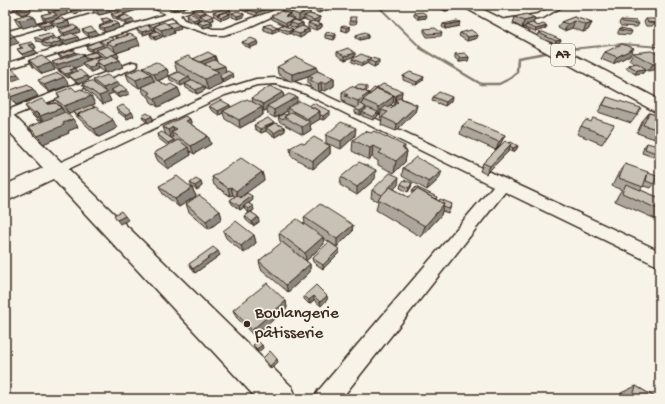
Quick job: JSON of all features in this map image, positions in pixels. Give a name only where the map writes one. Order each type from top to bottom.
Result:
[{"type":"street","points":[[5,10],[24,5]]},
{"type":"street","points":[[5,34],[113,5]]},
{"type":"street","points":[[151,5],[175,15],[181,22],[212,32],[224,32],[285,9]]},
{"type":"street","points":[[5,67],[203,5]]},
{"type":"street","name":"A7","points":[[465,5],[587,67],[660,107]]},
{"type":"street","points":[[500,23],[540,16],[561,5]]},
{"type":"street","points":[[133,65],[5,116],[55,170],[280,399]]},
{"type":"street","points":[[5,194],[221,93],[256,82],[275,81],[290,84],[310,92],[660,259]]},
{"type":"street","points":[[326,399],[503,184]]},
{"type":"building","points":[[12,5],[26,5],[28,6],[17,9]]},
{"type":"building","points":[[45,5],[60,5],[65,8],[54,11]]},
{"type":"building","points":[[84,5],[80,6],[82,8],[72,11],[67,7]]},
{"type":"building","points":[[111,5],[96,9],[91,6]]},
{"type":"building","points":[[130,5],[117,8],[113,6]]},
{"type":"building","points":[[246,5],[251,7],[246,9],[240,6]]},
{"type":"building","points":[[266,5],[274,7],[257,12],[248,10]]},
{"type":"building","points":[[320,5],[326,7],[319,10],[313,8]]},
{"type":"building","points":[[441,5],[450,5],[452,7],[445,8]]},
{"type":"building","points":[[628,5],[636,5],[637,7],[629,7]]},
{"type":"building","points":[[289,7],[294,9],[287,12],[281,10]]},
{"type":"building","points":[[302,7],[310,10],[299,15],[291,12]]},
{"type":"building","points":[[199,8],[206,12],[199,14],[192,10]]},
{"type":"building","points":[[227,8],[231,10],[217,14],[213,12]]},
{"type":"building","points":[[238,11],[244,14],[237,16],[232,13]]},
{"type":"building","points":[[281,11],[290,14],[285,16],[294,19],[286,23],[271,16]]},
{"type":"building","points":[[53,12],[57,15],[45,18],[41,15]]},
{"type":"building","points":[[121,12],[125,15],[116,17],[111,14]]},
{"type":"building","points":[[226,12],[230,14],[221,17],[217,15]]},
{"type":"building","points":[[422,12],[427,15],[419,16],[414,13]]},
{"type":"building","points":[[207,13],[213,16],[206,19],[200,16]]},
{"type":"building","points":[[28,14],[34,17],[19,21],[14,18]]},
{"type":"building","points":[[192,14],[199,18],[193,20],[186,16]]},
{"type":"building","points":[[309,14],[320,17],[314,20],[304,16]]},
{"type":"building","points":[[526,14],[535,18],[524,21],[515,17]]},
{"type":"building","points":[[126,15],[133,19],[125,22],[118,18]]},
{"type":"building","points":[[350,17],[356,17],[357,21],[350,21]]},
{"type":"building","points":[[574,17],[592,23],[586,25],[575,21],[568,24],[561,22]]},
{"type":"building","points":[[61,18],[68,21],[57,24],[51,21]]},
{"type":"building","points":[[107,18],[111,20],[105,22],[101,19]]},
{"type":"building","points":[[207,19],[212,22],[203,25],[198,22]]},
{"type":"building","points":[[646,19],[654,19],[655,23],[648,22]]},
{"type":"building","points":[[295,20],[303,23],[297,25],[290,22]]},
{"type":"building","points":[[621,20],[637,21],[639,24],[623,22]]},
{"type":"building","points":[[48,21],[53,24],[43,26],[38,23]]},
{"type":"building","points":[[113,21],[118,24],[103,28],[99,26]]},
{"type":"building","points":[[313,21],[322,24],[316,26],[308,23]]},
{"type":"building","points":[[457,21],[460,22],[446,25],[443,24]]},
{"type":"building","points":[[158,22],[160,24],[154,27],[149,25]]},
{"type":"building","points":[[164,22],[172,27],[161,30],[154,26]]},
{"type":"building","points":[[174,22],[180,25],[172,28],[167,24]]},
{"type":"building","points":[[532,23],[538,26],[543,24],[547,26],[536,29],[526,25]]},
{"type":"building","points":[[270,24],[278,27],[272,29],[263,26]]},
{"type":"building","points":[[73,25],[78,28],[64,33],[59,30]]},
{"type":"building","points":[[147,25],[152,29],[142,32],[136,29]]},
{"type":"building","points":[[282,25],[293,29],[289,31],[278,27]]},
{"type":"building","points":[[344,25],[350,27],[347,28],[341,26]]},
{"type":"building","points":[[302,26],[309,29],[299,34],[291,31]]},
{"type":"building","points":[[91,27],[96,31],[88,33],[82,30]]},
{"type":"building","points":[[435,28],[442,33],[428,34],[424,29]]},
{"type":"building","points":[[620,28],[631,30],[632,32],[620,30]]},
{"type":"building","points":[[471,30],[478,35],[468,37],[460,33]]},
{"type":"building","points":[[157,31],[161,34],[154,36],[150,34]]},
{"type":"building","points":[[8,32],[14,36],[5,39],[5,33]]},
{"type":"building","points":[[327,32],[336,34],[334,36],[325,35]]},
{"type":"building","points":[[365,32],[369,34],[360,37],[356,35]]},
{"type":"building","points":[[543,32],[561,40],[556,41],[539,33]]},
{"type":"building","points":[[49,33],[54,36],[42,40],[34,37]]},
{"type":"building","points":[[72,33],[78,37],[63,41],[58,38]]},
{"type":"building","points":[[125,33],[128,35],[118,38],[115,36]]},
{"type":"building","points":[[130,34],[137,38],[113,46],[106,42]]},
{"type":"building","points":[[110,37],[114,40],[106,42],[106,45],[100,41]]},
{"type":"building","points":[[56,38],[61,41],[50,45],[41,42]]},
{"type":"building","points":[[251,38],[258,41],[249,45],[242,42]]},
{"type":"building","points":[[98,41],[103,45],[91,49],[86,46]]},
{"type":"building","points":[[31,42],[34,44],[29,45],[35,50],[22,54],[17,49],[23,48],[19,45]]},
{"type":"building","points":[[622,44],[634,48],[617,57],[605,52]]},
{"type":"building","points":[[107,46],[117,53],[107,57],[96,50]]},
{"type":"building","points":[[348,48],[355,53],[345,56],[337,52]]},
{"type":"building","points":[[73,50],[76,52],[62,57],[58,55]]},
{"type":"building","points":[[651,51],[660,55],[660,63],[653,64],[633,53]]},
{"type":"building","points":[[95,52],[100,55],[88,59],[83,55]]},
{"type":"building","points":[[208,52],[215,56],[200,62],[193,59]]},
{"type":"building","points":[[79,53],[84,56],[56,65],[52,62]]},
{"type":"building","points":[[465,53],[469,57],[460,58],[455,54]]},
{"type":"building","points":[[361,54],[371,58],[362,63],[352,59]]},
{"type":"building","points":[[112,55],[120,60],[103,66],[96,61]]},
{"type":"building","points":[[42,56],[51,63],[37,67],[29,60]]},
{"type":"building","points":[[101,56],[104,58],[96,61],[97,63],[94,64],[96,66],[89,68],[82,63],[89,60]]},
{"type":"building","points":[[188,56],[219,72],[205,79],[174,62]]},
{"type":"building","points":[[296,57],[317,67],[292,74],[277,67]]},
{"type":"building","points":[[372,58],[379,60],[375,63],[368,60]]},
{"type":"building","points":[[214,60],[225,66],[213,69],[204,64]]},
{"type":"building","points":[[156,62],[167,69],[154,74],[143,67]]},
{"type":"building","points":[[637,63],[646,69],[637,70],[628,65]]},
{"type":"building","points":[[71,65],[75,68],[70,70],[73,72],[65,74],[59,69]]},
{"type":"building","points":[[11,68],[18,74],[7,78],[5,76],[5,70]]},
{"type":"building","points":[[141,68],[151,74],[136,80],[126,74]]},
{"type":"building","points":[[80,70],[87,76],[75,80],[68,75]]},
{"type":"building","points":[[228,71],[233,74],[222,79],[220,75]]},
{"type":"building","points":[[317,71],[334,78],[325,84],[321,82],[318,84],[310,80],[313,78],[308,76]]},
{"type":"building","points":[[179,72],[189,77],[180,82],[169,76]]},
{"type":"building","points":[[410,72],[424,77],[417,82],[403,76]]},
{"type":"building","points":[[58,73],[64,77],[44,85],[38,80]]},
{"type":"building","points":[[107,75],[118,82],[103,88],[93,80]]},
{"type":"building","points":[[157,80],[167,86],[171,84],[178,88],[155,99],[148,94],[151,93],[141,87]]},
{"type":"building","points":[[193,80],[204,86],[196,90],[185,84]]},
{"type":"building","points":[[91,81],[107,93],[99,96],[82,84]]},
{"type":"building","points":[[28,84],[33,89],[10,97],[5,92]]},
{"type":"building","points":[[359,84],[367,87],[363,91],[355,87]]},
{"type":"building","points":[[383,84],[402,91],[396,96],[377,88]]},
{"type":"building","points":[[121,85],[127,90],[117,94],[111,90]]},
{"type":"building","points":[[270,86],[283,92],[263,104],[252,98]]},
{"type":"building","points":[[351,86],[369,93],[358,101],[345,96],[348,95],[342,92]]},
{"type":"building","points":[[72,87],[76,91],[81,89],[91,96],[64,106],[55,99],[60,97],[57,93]]},
{"type":"building","points":[[374,88],[377,89],[369,95],[369,93]]},
{"type":"building","points":[[377,89],[394,96],[379,107],[363,100]]},
{"type":"building","points":[[439,92],[452,97],[446,102],[433,97]]},
{"type":"building","points":[[289,94],[297,97],[274,110],[267,106]]},
{"type":"building","points":[[607,97],[641,108],[637,115],[603,105]]},
{"type":"building","points":[[399,98],[417,105],[397,124],[382,117],[388,112],[381,110],[386,106],[391,108],[398,102],[395,101]]},
{"type":"building","points":[[42,99],[48,104],[56,103],[61,108],[40,116],[36,112],[33,113],[25,106]]},
{"type":"building","points":[[247,99],[262,107],[239,120],[223,111]]},
{"type":"building","points":[[221,100],[230,105],[218,111],[209,106]]},
{"type":"building","points":[[299,101],[320,111],[308,119],[287,108]]},
{"type":"building","points":[[313,103],[330,111],[323,116],[320,115],[320,111],[309,106]]},
{"type":"building","points":[[361,104],[366,107],[360,111],[355,109]]},
{"type":"building","points":[[91,105],[95,107],[78,114],[79,117],[74,112]]},
{"type":"building","points":[[123,105],[132,112],[125,115],[116,108]]},
{"type":"building","points":[[96,107],[113,120],[94,129],[78,114]]},
{"type":"building","points":[[368,108],[378,112],[373,117],[362,112]]},
{"type":"building","points":[[65,112],[73,119],[63,123],[64,125],[38,136],[29,127]]},
{"type":"building","points":[[292,112],[310,122],[302,127],[284,117]]},
{"type":"building","points":[[147,113],[152,116],[146,119],[142,116]]},
{"type":"building","points":[[649,113],[660,116],[660,130],[643,125]]},
{"type":"building","points":[[284,114],[287,115],[283,120],[278,117]]},
{"type":"building","points":[[185,116],[190,119],[186,121],[208,136],[191,146],[171,132],[177,129],[173,127],[168,130],[163,127]]},
{"type":"building","points":[[268,118],[274,123],[260,129],[254,125]]},
{"type":"building","points":[[593,118],[614,125],[607,136],[581,126],[586,120],[591,122]]},
{"type":"building","points":[[469,120],[505,135],[499,142],[462,126]]},
{"type":"building","points":[[341,122],[356,128],[341,141],[326,135]]},
{"type":"building","points":[[275,123],[284,127],[274,133],[266,128]]},
{"type":"building","points":[[365,131],[371,133],[374,131],[405,146],[402,148],[407,151],[396,161],[379,153],[382,150],[373,146],[370,148],[353,140]]},
{"type":"building","points":[[162,132],[174,140],[168,143],[157,134]]},
{"type":"building","points":[[314,137],[330,146],[313,161],[290,148],[301,142],[304,144]]},
{"type":"building","points":[[178,140],[188,147],[165,161],[154,153]]},
{"type":"building","points":[[505,141],[511,144],[490,166],[483,163]]},
{"type":"building","points":[[511,142],[518,146],[513,148],[509,143]]},
{"type":"building","points":[[647,143],[658,146],[656,153],[645,149]]},
{"type":"building","points":[[416,157],[442,171],[429,182],[403,168]]},
{"type":"building","points":[[241,158],[262,172],[236,191],[231,187],[228,188],[212,177]]},
{"type":"building","points":[[359,162],[376,170],[357,187],[341,177]]},
{"type":"building","points":[[625,164],[648,172],[643,187],[619,178]]},
{"type":"building","points":[[390,173],[399,177],[382,195],[372,190]]},
{"type":"building","points":[[648,173],[657,176],[654,184],[646,181]]},
{"type":"building","points":[[177,176],[192,188],[175,199],[159,186]]},
{"type":"building","points":[[196,179],[201,182],[195,186],[190,183]]},
{"type":"building","points":[[404,180],[412,183],[409,188],[401,184]]},
{"type":"building","points":[[626,184],[660,198],[660,210],[622,193]]},
{"type":"building","points":[[390,187],[408,197],[417,189],[444,204],[425,226],[378,199]]},
{"type":"building","points":[[416,187],[437,197],[435,199],[417,189],[412,191]]},
{"type":"building","points":[[247,193],[252,196],[239,206],[230,200],[237,195],[241,198]]},
{"type":"building","points":[[199,195],[220,211],[206,221],[186,204]]},
{"type":"building","points":[[440,199],[452,204],[449,209],[443,207],[444,204],[439,201]]},
{"type":"building","points":[[248,203],[253,206],[248,209],[244,206]]},
{"type":"building","points":[[320,204],[353,225],[337,239],[304,217]]},
{"type":"building","points":[[121,211],[125,216],[117,220],[114,215]]},
{"type":"building","points":[[251,212],[258,217],[252,222],[245,216]]},
{"type":"building","points":[[297,219],[323,237],[305,253],[279,233]]},
{"type":"building","points":[[236,221],[254,235],[241,246],[223,231]]},
{"type":"building","points":[[282,242],[310,264],[286,285],[259,261]]},
{"type":"building","points":[[329,242],[339,249],[323,265],[312,258]]},
{"type":"building","points":[[213,247],[218,251],[193,269],[189,264]]},
{"type":"building","points":[[267,283],[286,301],[252,330],[233,310]]},
{"type":"building","points":[[316,285],[327,296],[320,302],[314,296],[309,300],[304,296]]},
{"type":"building","points":[[258,341],[262,345],[257,349],[253,345]]},
{"type":"building","points":[[270,351],[277,359],[270,366],[263,358]]},
{"type":"building","points":[[636,386],[658,399],[632,399]]},
{"type":"waterway","points":[[377,5],[422,49]]},
{"type":"waterway","points":[[572,49],[622,44],[660,47]]},
{"type":"waterway","points":[[420,48],[481,84],[499,84],[511,78],[517,72],[518,58],[551,52]]},
{"type":"waterway","points":[[572,49],[577,48]]},
{"type":"waterway","points":[[560,51],[572,49]]},
{"type":"place","name":"Boulangerie pâtisserie","points":[[247,324]]}]
